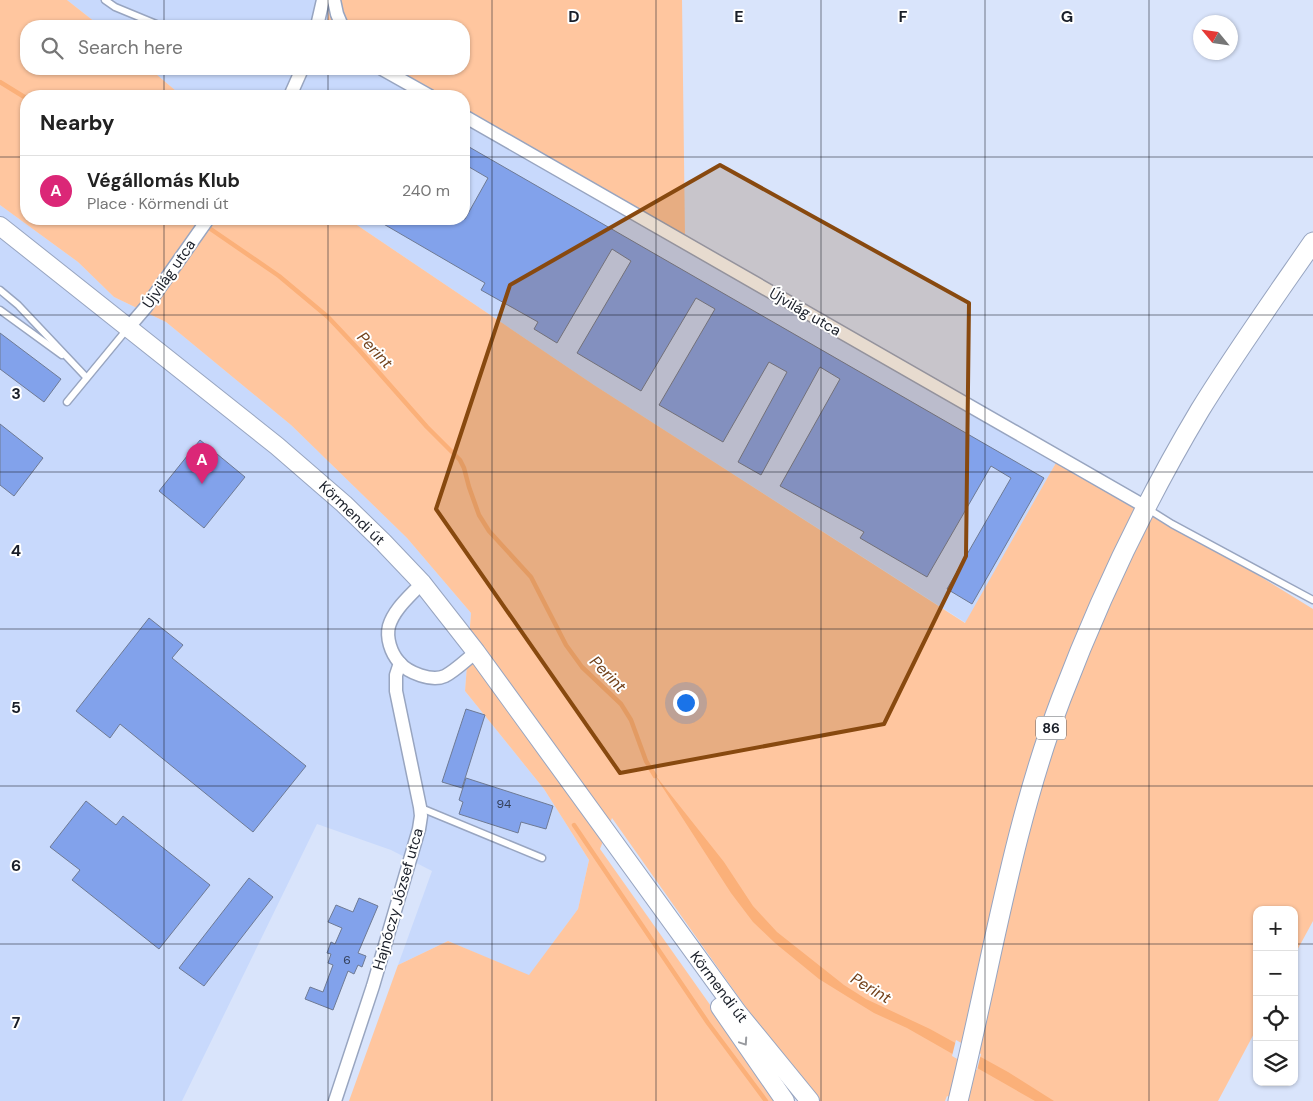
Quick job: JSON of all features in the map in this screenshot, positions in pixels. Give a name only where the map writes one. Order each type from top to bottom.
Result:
[{"type":"main road","name":"86","points":[[958,1101],[1026,811],[1055,717],[1090,626],[1131,536],[1168,466],[1211,393],[1313,242]]},
{"type":"street","points":[[318,20],[323,0]]},
{"type":"street","points":[[334,0],[340,20]]},
{"type":"street","points":[[293,90],[299,75]]},
{"type":"street","points":[[393,75],[419,90]]},
{"type":"street","name":"Újvilág utca","points":[[470,119],[1146,508]]},
{"type":"street","name":"Újvilág utca","points":[[128,328],[204,225]]},
{"type":"street","name":"Körmendi út","points":[[0,226],[310,473],[369,528],[422,583],[476,652],[738,1014],[810,1101]]},
{"type":"street","points":[[422,583],[400,606],[389,626],[391,649],[400,663],[414,672],[431,678],[444,676],[476,652]]},
{"type":"street","name":"Hajnóczy József utca","points":[[335,1101],[374,986],[412,857],[421,816],[396,691],[396,675],[400,663]]},
{"type":"street","name":"Körmendi út","points":[[632,869],[717,1002],[785,1101]]},
{"type":"lane","points":[[105,0],[115,7],[146,20]]},
{"type":"lane","points":[[0,290],[18,305],[86,377]]},
{"type":"lane","points":[[0,310],[75,365]]},
{"type":"lane","points":[[67,402],[128,328]]},
{"type":"lane","points":[[1146,508],[1313,600]]},
{"type":"lane","points":[[420,807],[542,858]]},
{"type":"highlighted area","points":[[720,165],[969,303],[966,556],[884,724],[620,773],[436,509],[510,285]]},
{"type":"shaded area","points":[[0,0],[67,0],[92,20],[20,20],[20,75],[157,75],[175,90],[20,90],[20,220],[0,205]]},
{"type":"shaded area","points":[[67,0],[330,0],[328,20],[92,20]]},
{"type":"shaded area","points":[[330,0],[682,0],[685,237],[470,119],[470,90],[419,90],[393,75],[470,75],[470,20],[328,20]]},
{"type":"shaded area","points":[[157,75],[393,75],[419,90],[175,90]]},
{"type":"shaded area","points":[[470,119],[1061,454],[966,623],[594,385],[357,225],[470,225]]},
{"type":"shaded area","points":[[0,205],[20,220],[20,225],[27,225],[78,262],[114,297],[166,322],[291,425],[407,538],[471,613],[465,691],[544,789],[589,860],[578,909],[529,976],[448,941],[398,965],[432,871],[391,850],[317,824],[182,1101],[0,1101]]},
{"type":"shaded area","points":[[27,225],[357,225],[594,385],[965,623],[1061,454],[1313,609],[1313,921],[1298,949],[1298,906],[1253,906],[1253,1035],[1218,1101],[958,1101],[947,1096],[945,1101],[819,1101],[776,1050],[612,818],[600,849],[778,1101],[349,1101],[398,965],[448,941],[529,975],[578,909],[589,860],[544,789],[465,691],[471,613],[407,538],[291,425],[166,322],[114,297],[78,262]]},
{"type":"shaded area","points":[[652,771],[724,862],[753,906],[777,932],[844,985],[866,999],[930,1029],[1008,1072],[1054,1101],[1035,1101],[907,1028],[874,1013],[819,979],[775,943],[753,922],[731,893]]},
{"type":"pier","points":[[956,1040],[981,1054],[977,1070],[952,1056]]},
{"type":"building","points":[[470,147],[1044,478],[972,604],[947,589],[1011,478],[991,466],[927,577],[860,538],[864,532],[780,486],[840,379],[820,367],[761,475],[738,462],[787,372],[769,362],[723,442],[659,405],[715,309],[696,298],[641,391],[577,353],[631,261],[612,249],[557,343],[534,329],[538,322],[481,290],[485,283],[385,225],[470,225],[470,210],[488,178],[470,168]]},
{"type":"building","points":[[0,333],[61,379],[44,402],[0,369]]},
{"type":"building","points":[[0,424],[43,458],[14,496],[0,485]]},
{"type":"building","points":[[200,440],[245,477],[204,528],[159,491]]},
{"type":"building","points":[[149,618],[183,645],[172,658],[306,766],[253,832],[120,724],[110,738],[76,711]]},
{"type":"building","points":[[466,709],[485,715],[462,788],[442,782]]},
{"type":"building","points":[[466,778],[553,806],[546,829],[521,822],[518,833],[459,814],[463,802],[459,800]]},
{"type":"building","points":[[86,801],[116,825],[123,816],[210,885],[159,949],[72,880],[80,870],[50,847]]},
{"type":"building","points":[[249,878],[273,897],[204,986],[179,968]]},
{"type":"building","points":[[359,898],[378,906],[358,953],[366,956],[362,967],[358,965],[354,974],[348,971],[333,1010],[305,999],[310,987],[323,992],[333,965],[328,963],[331,954],[327,953],[331,942],[335,944],[342,928],[328,922],[336,905],[353,912]]},
{"type":"waterway","name":"Perint","points":[[0,82],[20,94]]},
{"type":"waterway","name":"Perint","points":[[205,225],[279,276],[328,317],[427,427],[460,460],[479,515],[489,531],[531,577],[566,645],[582,667],[621,704],[631,720],[646,761],[655,776]]},
{"type":"waterway","points":[[574,825],[708,1023],[766,1101]]},
{"type":"place","name":"Végállomás Klub","points":[[202,484]]}]
